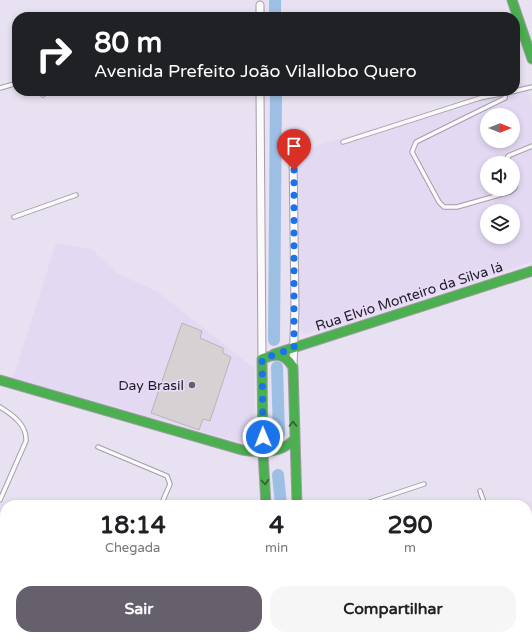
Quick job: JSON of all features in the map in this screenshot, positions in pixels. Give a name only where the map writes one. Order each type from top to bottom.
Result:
[{"type":"main road","points":[[512,0],[516,12]]},
{"type":"main road","points":[[520,24],[532,59]]},
{"type":"main road","name":"Rua Elvio Monteiro da Silva Iá","points":[[262,359],[532,271]]},
{"type":"main road","points":[[274,354],[287,359],[293,367],[297,500]]},
{"type":"main road","points":[[262,359],[263,453],[266,500]]},
{"type":"main road","points":[[0,380],[242,450],[263,453],[285,447],[294,440]]},
{"type":"street","points":[[260,96],[262,359]]},
{"type":"street","points":[[293,154],[293,367]]},
{"type":"lane","points":[[0,88],[12,84]]},
{"type":"lane","points":[[520,90],[532,87]]},
{"type":"lane","points":[[343,142],[490,96]]},
{"type":"lane","points":[[496,196],[457,207],[444,207],[439,202],[412,152],[416,142],[505,98],[505,96]]},
{"type":"lane","points":[[508,156],[532,146]]},
{"type":"lane","points":[[14,217],[76,195]]},
{"type":"lane","points":[[0,407],[12,415],[24,428],[26,434],[26,441],[0,500]]},
{"type":"lane","points":[[98,447],[167,476],[170,484],[163,500]]},
{"type":"lane","points":[[376,500],[424,484]]},
{"type":"lane","points":[[480,491],[483,500]]},
{"type":"shaded area","points":[[525,83],[532,105],[532,262],[305,334],[298,329],[299,151],[482,96],[520,96],[520,84]]},
{"type":"shaded area","points":[[56,243],[91,249],[117,273],[158,292],[254,368],[254,446],[13,378]]},
{"type":"building","name":"Day Brasil","points":[[182,323],[202,331],[200,338],[223,348],[223,353],[231,357],[210,421],[203,419],[199,430],[151,413]]},
{"type":"waterway","points":[[275,0],[275,12]]},
{"type":"waterway","points":[[274,340],[276,96]]},
{"type":"waterway","points":[[277,367],[279,434]]},
{"type":"waterway","points":[[278,475],[280,500]]},
{"type":"traffic: fast","points":[[512,0],[516,12]]},
{"type":"traffic: fast","points":[[520,24],[532,59]]},
{"type":"traffic: fast","points":[[274,354],[532,271]]},
{"type":"traffic: fast","points":[[266,500],[263,453],[262,359],[276,355],[286,359],[293,367],[297,500]]},
{"type":"traffic: fast","points":[[0,380],[242,450],[256,452],[276,450],[288,445],[294,440]]},
{"type":"place","name":"Day Brasil","points":[[192,385]]},
{"type":"route","points":[[263,437],[262,359],[294,348],[294,170]]}]
